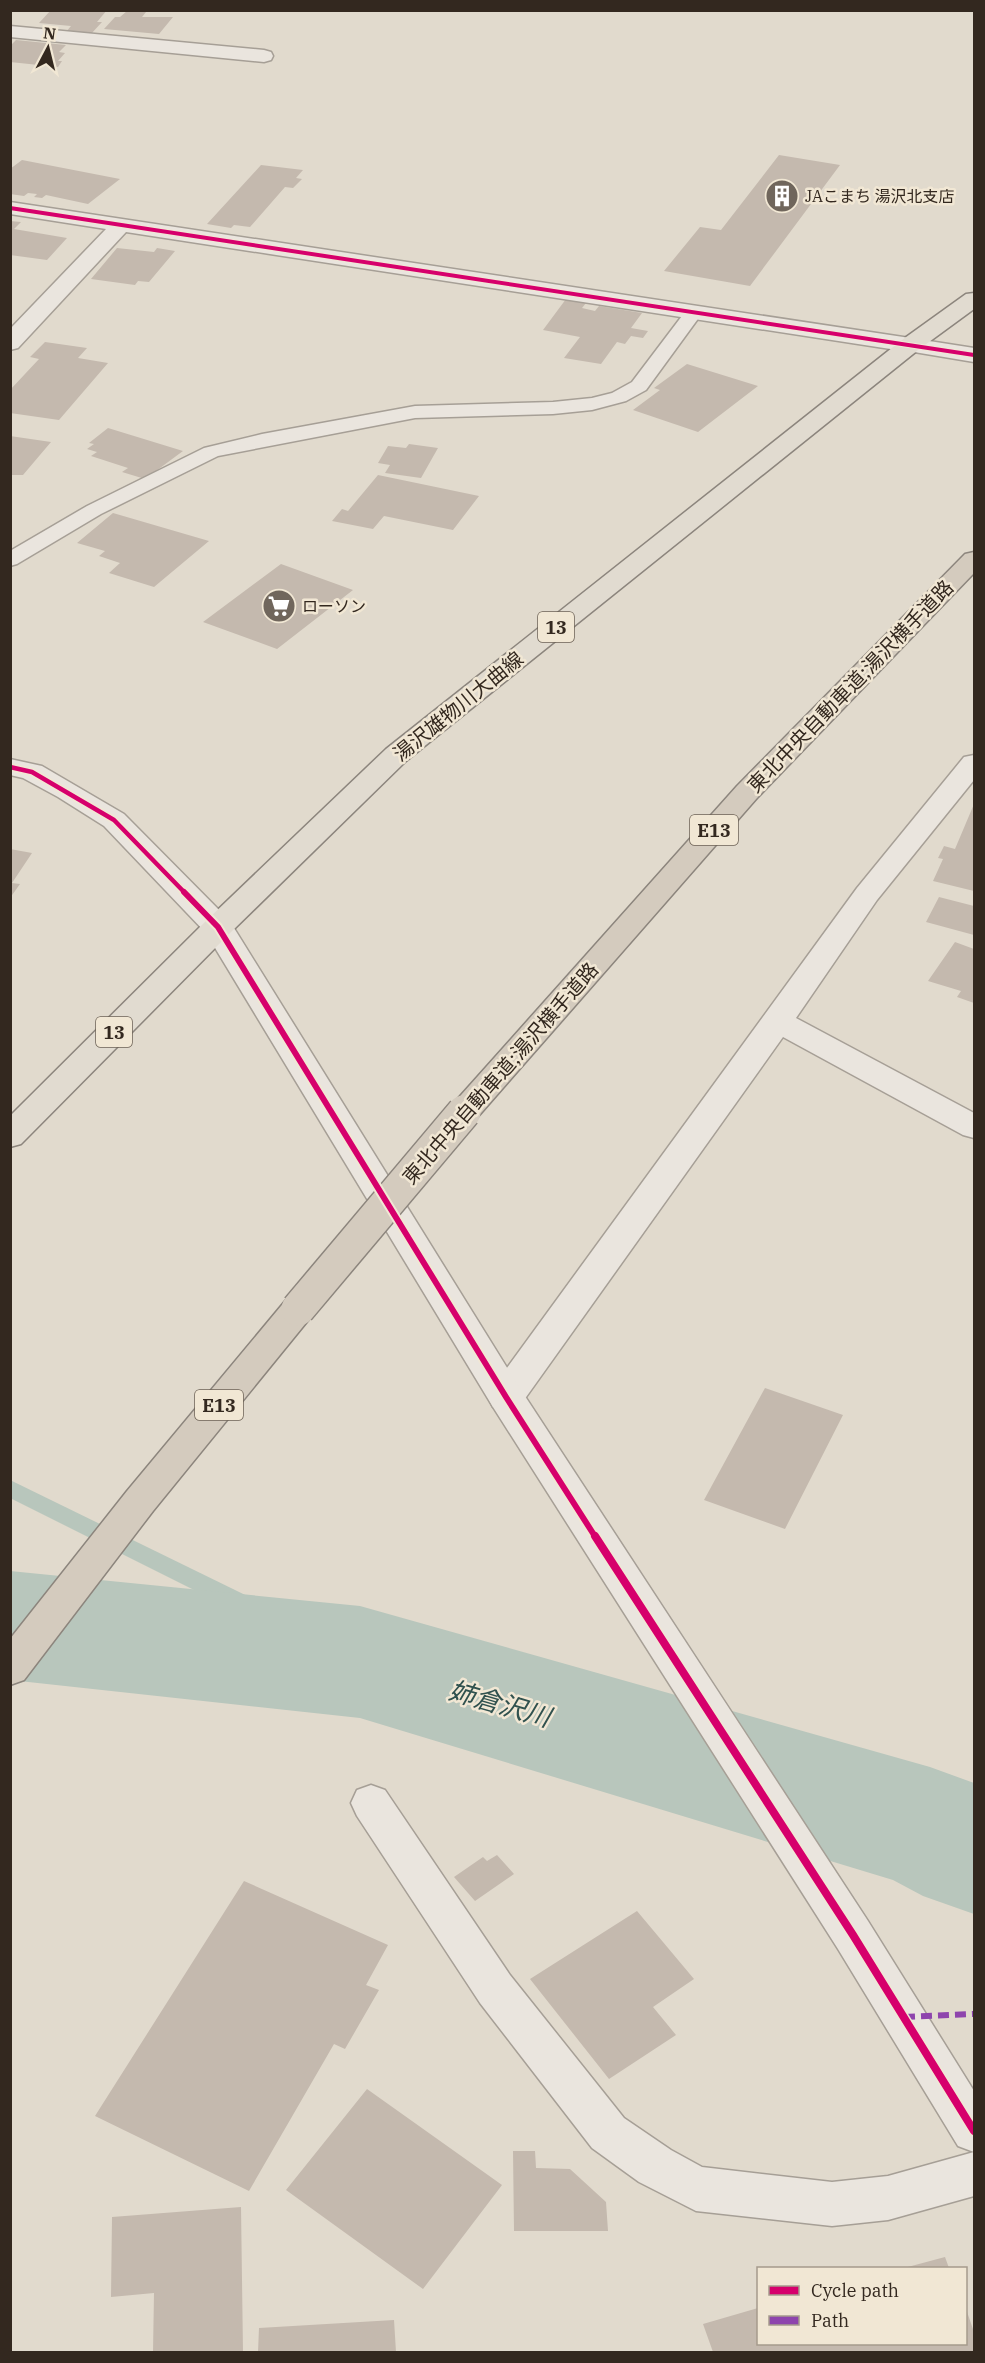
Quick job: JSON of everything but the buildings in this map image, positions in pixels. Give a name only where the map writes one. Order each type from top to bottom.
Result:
[{"type":"highway","name":"東北中央自動車道;湯沢横手道路","points":[[10,1669],[140,1501],[464,1112],[747,792],[975,559]]},
{"type":"main road","name":"湯沢雄物川大曲線","points":[[10,1136],[218,927],[396,755],[910,345],[975,299]]},
{"type":"street","points":[[10,31],[264,56]]},
{"type":"street","points":[[10,208],[975,355]]},
{"type":"street","points":[[10,343],[121,225]]},
{"type":"street","points":[[506,1397],[867,894],[975,764]]},
{"type":"street","points":[[10,767],[32,772],[114,820],[218,927],[506,1397],[853,1935],[975,2131]]},
{"type":"street","points":[[778,1021],[975,1126]]},
{"type":"street","points":[[371,1803],[495,1989],[608,2133],[655,2166],[696,2189],[832,2204],[888,2198],[975,2174]]},
{"type":"lane","points":[[10,560],[94,510],[211,452],[262,440],[415,412],[553,408],[592,404],[619,397],[639,386],[694,312]]},
{"type":"waterway","points":[[10,1488],[360,1662]]},
{"type":"waterway","name":"姉倉沢川","points":[[10,1625],[360,1662],[930,1829],[974,1851]]},
{"type":"marked path","points":[[904,2017],[974,2014]]},
{"type":"cycle path","points":[[10,208],[974,355]]},
{"type":"cycle path","points":[[10,767],[32,772],[114,820],[218,927],[506,1397],[853,1935],[974,2131]]},
{"type":"place","name":"JAこまち 湯沢北支店","points":[[782,196]]},
{"type":"place","name":"ローソン","points":[[279,606]]}]
